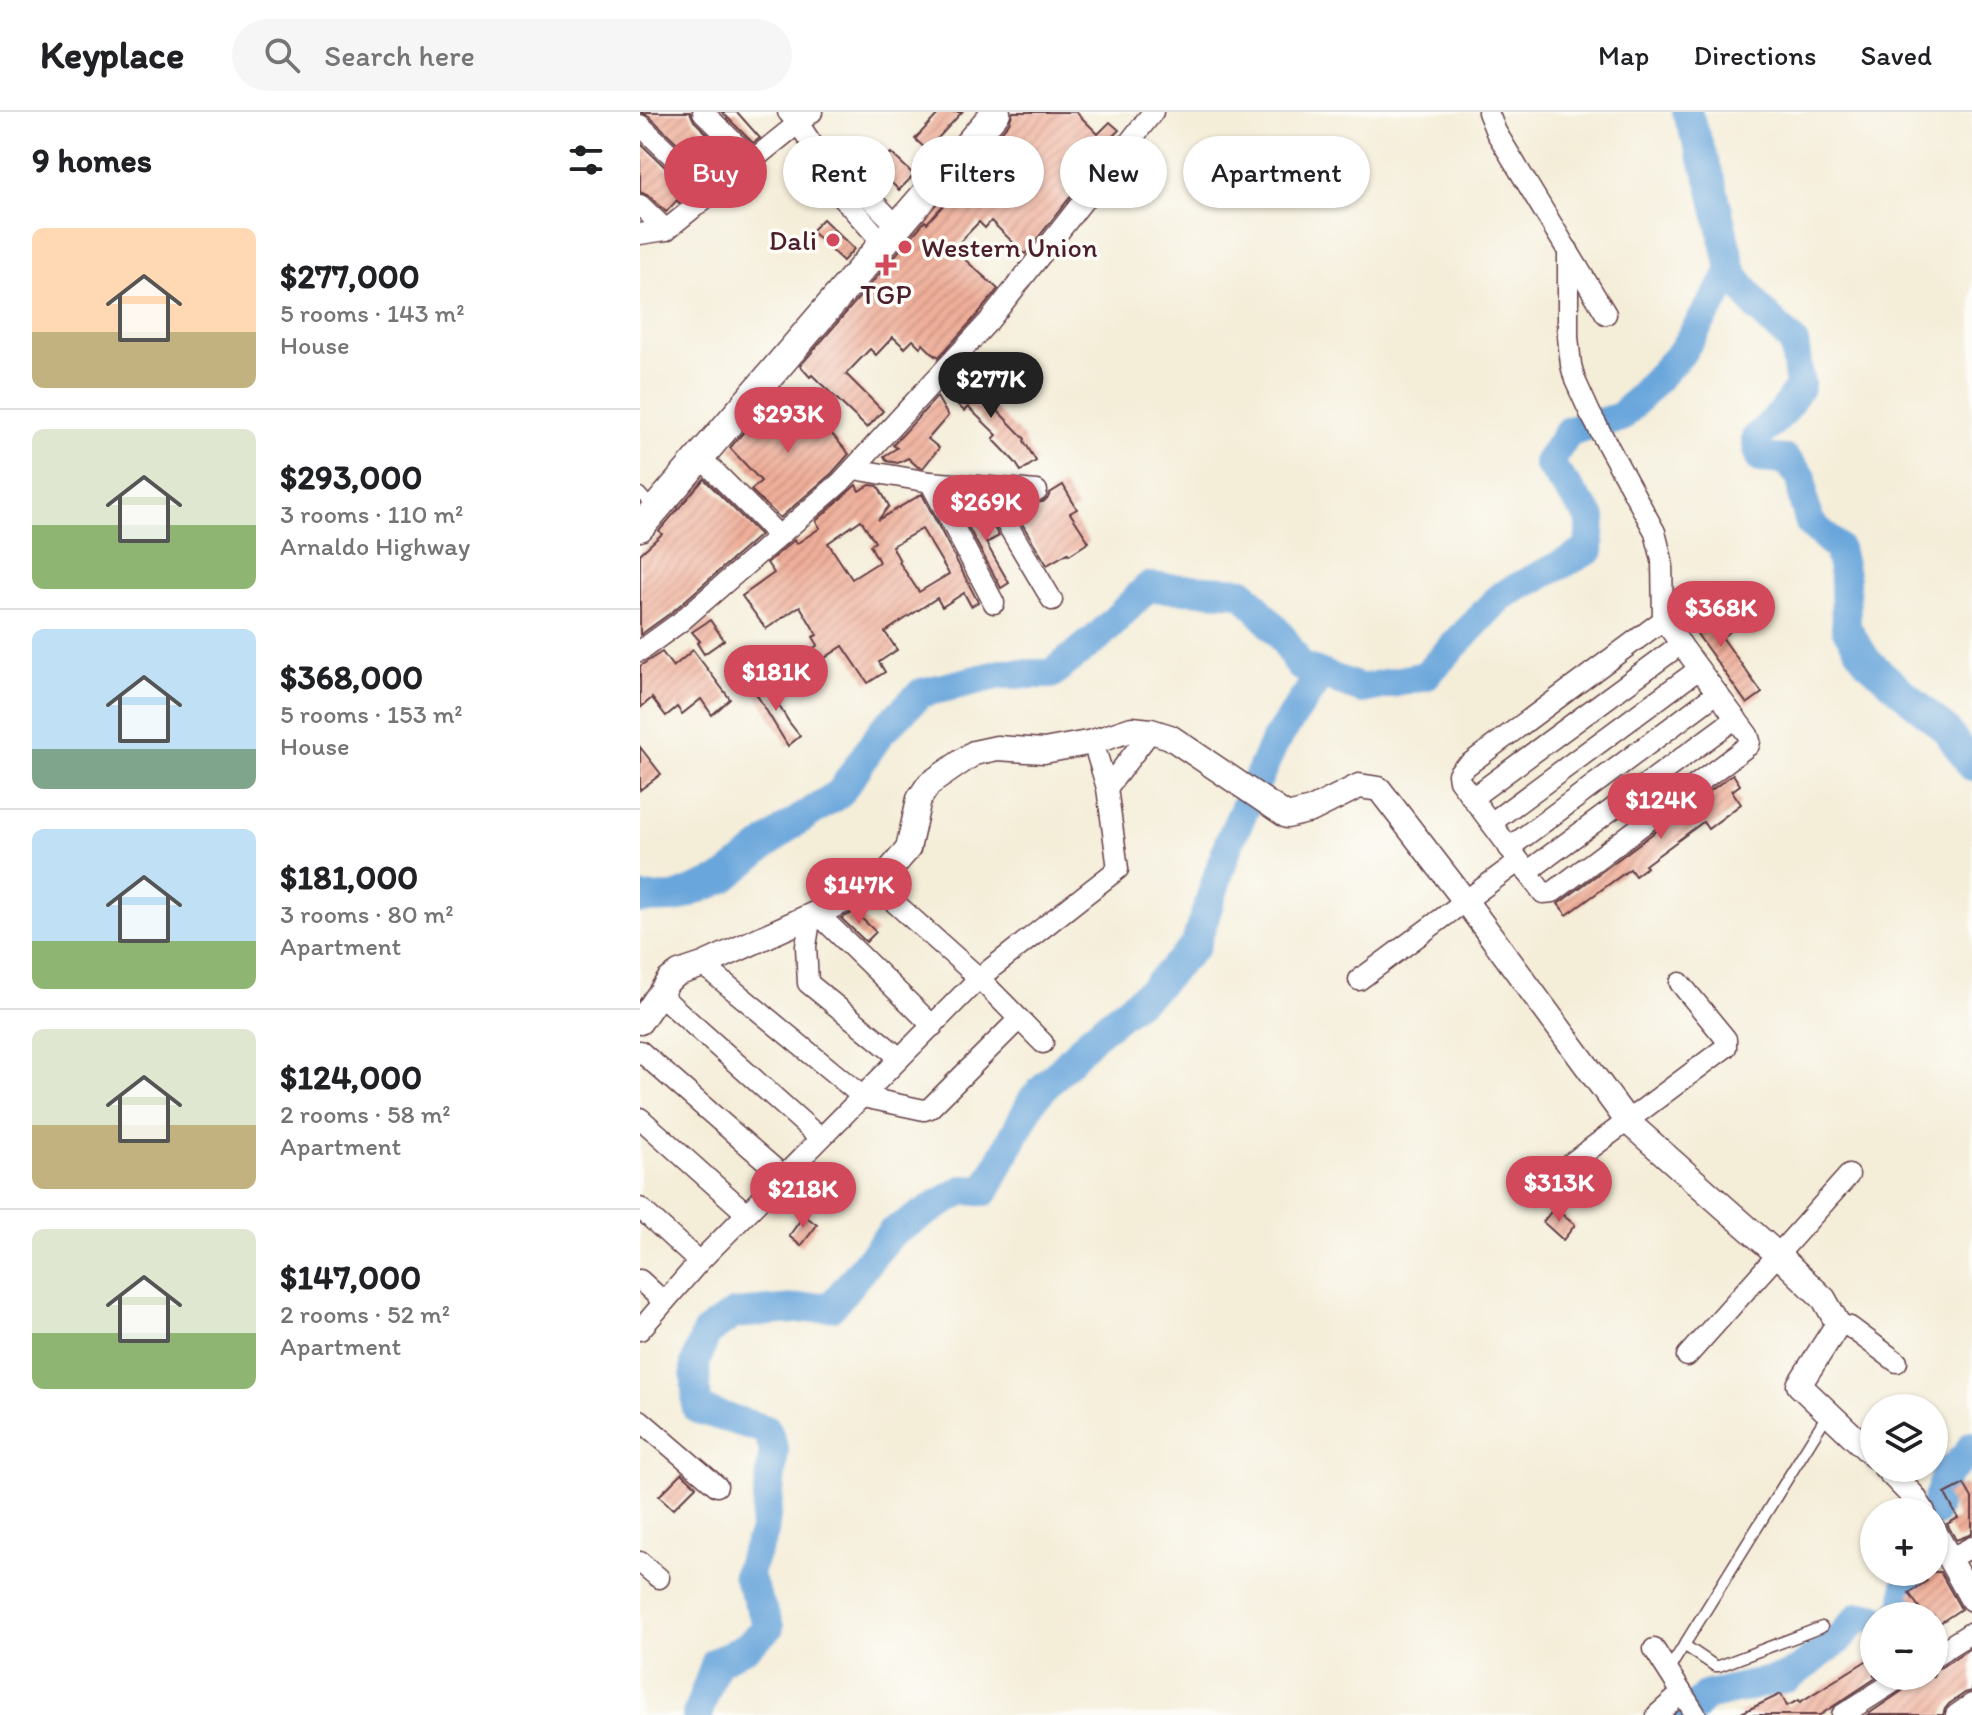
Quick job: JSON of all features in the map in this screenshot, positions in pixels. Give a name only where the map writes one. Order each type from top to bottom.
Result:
[{"type":"main road","points":[[644,515],[701,458],[996,112]]},
{"type":"street","points":[[703,112],[728,136]]},
{"type":"street","points":[[640,651],[680,622],[854,469],[989,321],[1153,112]]},
{"type":"street","points":[[1488,112],[1496,132],[1606,314]]},
{"type":"street","points":[[767,146],[800,116],[836,180],[840,195],[890,235]]},
{"type":"street","points":[[640,125],[664,148]]},
{"type":"street","points":[[640,205],[666,230]]},
{"type":"street","points":[[640,234],[666,230],[693,208]]},
{"type":"street","points":[[1568,250],[1569,352],[1575,380],[1655,532],[1662,560],[1663,620],[1750,741],[1747,747],[1553,892],[1546,894],[1458,777],[1461,770],[1663,620]]},
{"type":"street","points":[[701,458],[779,536]]},
{"type":"street","points":[[854,469],[930,482],[1037,491]]},
{"type":"street","points":[[930,482],[994,603]]},
{"type":"street","points":[[985,487],[1052,600]]},
{"type":"street","points":[[1472,798],[1681,644]]},
{"type":"street","points":[[1491,823],[1699,669]]},
{"type":"street","points":[[1359,980],[1519,860],[1717,693]]},
{"type":"street","points":[[1519,860],[1736,718]]},
{"type":"street","points":[[640,1022],[669,980],[679,973],[876,886],[908,849],[919,799],[929,784],[974,753],[997,748],[1044,751],[1093,742],[1132,729],[1170,737],[1287,816],[1311,810],[1359,786],[1379,789],[1628,1122],[1824,1299],[1838,1324],[1850,1327],[1897,1362]]},
{"type":"street","points":[[1107,788],[1151,731]]},
{"type":"street","points":[[640,1330],[746,1213],[979,978],[1118,869],[1107,788],[1093,742]]},
{"type":"street","points":[[876,886],[979,978],[1043,1043]]},
{"type":"street","points":[[814,914],[933,1026]]},
{"type":"street","points":[[814,914],[806,946],[808,983],[900,1058]]},
{"type":"street","points":[[703,965],[863,1097],[927,1110],[1019,1019]]},
{"type":"street","points":[[1538,1188],[1726,1047],[1726,1039],[1680,983]]},
{"type":"street","points":[[659,994],[820,1138]]},
{"type":"street","points":[[640,1051],[783,1176]]},
{"type":"street","points":[[640,1118],[746,1213]]},
{"type":"street","points":[[1687,1356],[1849,1175]]},
{"type":"street","points":[[640,1208],[699,1262]]},
{"type":"street","points":[[640,1280],[664,1302]]},
{"type":"street","points":[[1838,1324],[1799,1385],[1860,1443]]},
{"type":"street","points":[[640,1420],[717,1486]]},
{"type":"street","points":[[1898,1482],[1913,1498]]},
{"type":"street","points":[[1948,1545],[1972,1547]]},
{"type":"street","points":[[1948,1556],[1972,1599]]},
{"type":"street","points":[[640,1562],[659,1578]]},
{"type":"street","points":[[1948,1647],[1972,1632]]},
{"type":"street","points":[[1654,1649],[1696,1715]]},
{"type":"street","points":[[1842,1715],[1881,1690]]},
{"type":"street","points":[[1657,1715],[1682,1693]]},
{"type":"street","points":[[1956,1715],[1972,1704]]},
{"type":"lane","points":[[1668,1671],[1829,1413]]},
{"type":"lane","points":[[1684,1645],[1719,1666],[1822,1627]]},
{"type":"building","points":[[640,112],[690,112],[694,121],[709,136],[670,136],[649,116]]},
{"type":"building","points":[[722,112],[737,112],[758,136],[746,136]]},
{"type":"building","points":[[940,112],[962,112],[940,136],[918,136]]},
{"type":"building","points":[[1013,112],[1076,112],[1098,134],[1110,122],[1119,130],[1113,136],[1060,136],[1061,208],[1025,254],[991,221],[985,228],[979,222],[953,249],[998,289],[939,357],[923,344],[920,347],[913,340],[905,348],[893,337],[876,355],[870,349],[846,374],[883,411],[867,428],[800,366],[925,221],[927,223],[941,208],[1044,208],[1044,136],[998,136],[1009,123]]},
{"type":"building","points":[[640,143],[664,166],[664,208],[670,208],[666,212],[640,192]]},
{"type":"building","points":[[895,157],[911,172],[911,178],[899,190],[895,186]]},
{"type":"building","name":"Dali","points":[[823,219],[854,249],[843,261],[811,231]]},
{"type":"building","points":[[960,372],[1025,439],[1036,461],[1021,471],[993,439],[997,435],[968,407],[964,411],[943,390]]},
{"type":"building","points":[[792,397],[849,454],[780,518],[751,490],[761,481],[730,448],[769,402],[778,409]]},
{"type":"building","points":[[937,397],[948,416],[928,439],[939,448],[923,468],[908,458],[898,463],[887,461],[884,456],[897,448],[893,445]]},
{"type":"building","points":[[704,479],[760,535],[672,612],[640,635],[640,554],[662,534],[659,531]]},
{"type":"building","points":[[856,485],[859,491],[870,485],[878,486],[889,506],[878,520],[922,494],[978,602],[971,606],[964,593],[942,607],[937,598],[885,632],[897,650],[879,662],[885,672],[868,683],[843,646],[802,673],[794,661],[818,645],[813,637],[817,635],[800,606],[766,629],[742,596],[774,573],[767,563],[794,540],[796,544],[820,528],[816,521]],"holes":[[[861,520],[875,542],[870,545],[879,562],[852,579],[828,543]],[[922,529],[949,574],[919,592],[892,546]]]},
{"type":"building","points":[[1063,485],[1077,509],[1070,513],[1089,542],[1047,565],[1013,509],[1024,503],[1043,502]]},
{"type":"building","points":[[984,511],[999,536],[986,543],[1009,583],[1001,588],[965,521]]},
{"type":"building","points":[[1695,600],[1712,623],[1726,614],[1735,628],[1722,637],[1762,693],[1747,704],[1680,610]]},
{"type":"building","points":[[710,620],[724,640],[704,654],[697,643],[700,641],[692,632]]},
{"type":"building","points":[[693,650],[730,699],[712,715],[701,699],[682,714],[677,707],[666,716],[652,698],[640,708],[640,666],[662,652],[673,667]]},
{"type":"building","points":[[763,680],[800,736],[788,746],[752,687]]},
{"type":"building","points":[[640,747],[661,774],[640,790]]},
{"type":"building","points":[[1733,774],[1740,785],[1732,791],[1741,804],[1708,829],[1703,822],[1635,876],[1630,869],[1567,915],[1558,904]]},
{"type":"building","points":[[855,912],[876,932],[866,942],[841,918]]},
{"type":"building","points":[[1554,1208],[1575,1225],[1563,1240],[1543,1222]]},
{"type":"building","points":[[804,1215],[817,1225],[801,1246],[789,1236]]},
{"type":"building","points":[[682,1473],[696,1486],[673,1509],[659,1496]]},
{"type":"building","points":[[1964,1484],[1972,1498],[1972,1534],[1956,1540],[1948,1523],[1958,1518],[1945,1494]]},
{"type":"building","points":[[1920,1586],[1948,1586],[1961,1609],[1948,1618],[1948,1602],[1915,1602],[1909,1593]]},
{"type":"building","points":[[1972,1647],[1972,1691],[1949,1704],[1943,1715],[1867,1715],[1904,1690],[1948,1690],[1948,1662]]},
{"type":"building","points":[[1860,1665],[1860,1689],[1820,1715],[1737,1715],[1781,1694],[1787,1706],[1800,1702]]},
{"type":"waterway","points":[[640,899],[675,898],[723,879],[787,828],[840,793],[881,732],[921,693],[1002,674],[1051,674],[1098,637],[1148,587],[1243,592],[1282,637],[1300,666],[1362,689],[1425,676],[1501,596],[1589,550],[1591,518],[1548,463],[1569,431],[1621,417],[1681,353],[1732,272],[1711,181],[1687,112]]},
{"type":"waterway","points":[[1732,272],[1758,308],[1794,343],[1800,386],[1783,412],[1756,438],[1760,458],[1786,460],[1802,478],[1803,499],[1810,523],[1838,548],[1845,580],[1846,628],[1867,661],[1947,731],[1972,766]]},
{"type":"waterway","points":[[697,1715],[716,1662],[746,1647],[769,1627],[747,1574],[764,1532],[774,1450],[767,1430],[697,1409],[695,1364],[706,1333],[734,1314],[832,1306],[891,1233],[963,1190],[985,1191],[1033,1099],[1094,1035],[1152,990],[1195,946],[1228,845],[1274,743],[1321,674]]},
{"type":"waterway","points":[[1938,1498],[1946,1474],[1968,1454],[1972,1446]]},
{"type":"waterway","points":[[1906,1602],[1907,1586]]},
{"type":"waterway","points":[[1688,1715],[1705,1696],[1789,1677],[1837,1641],[1860,1617]]},
{"type":"place","name":"Dali","points":[[833,240]]},
{"type":"place","name":"Western Union","points":[[905,247]]},
{"type":"place","name":"TGP","points":[[886,265]]}]
